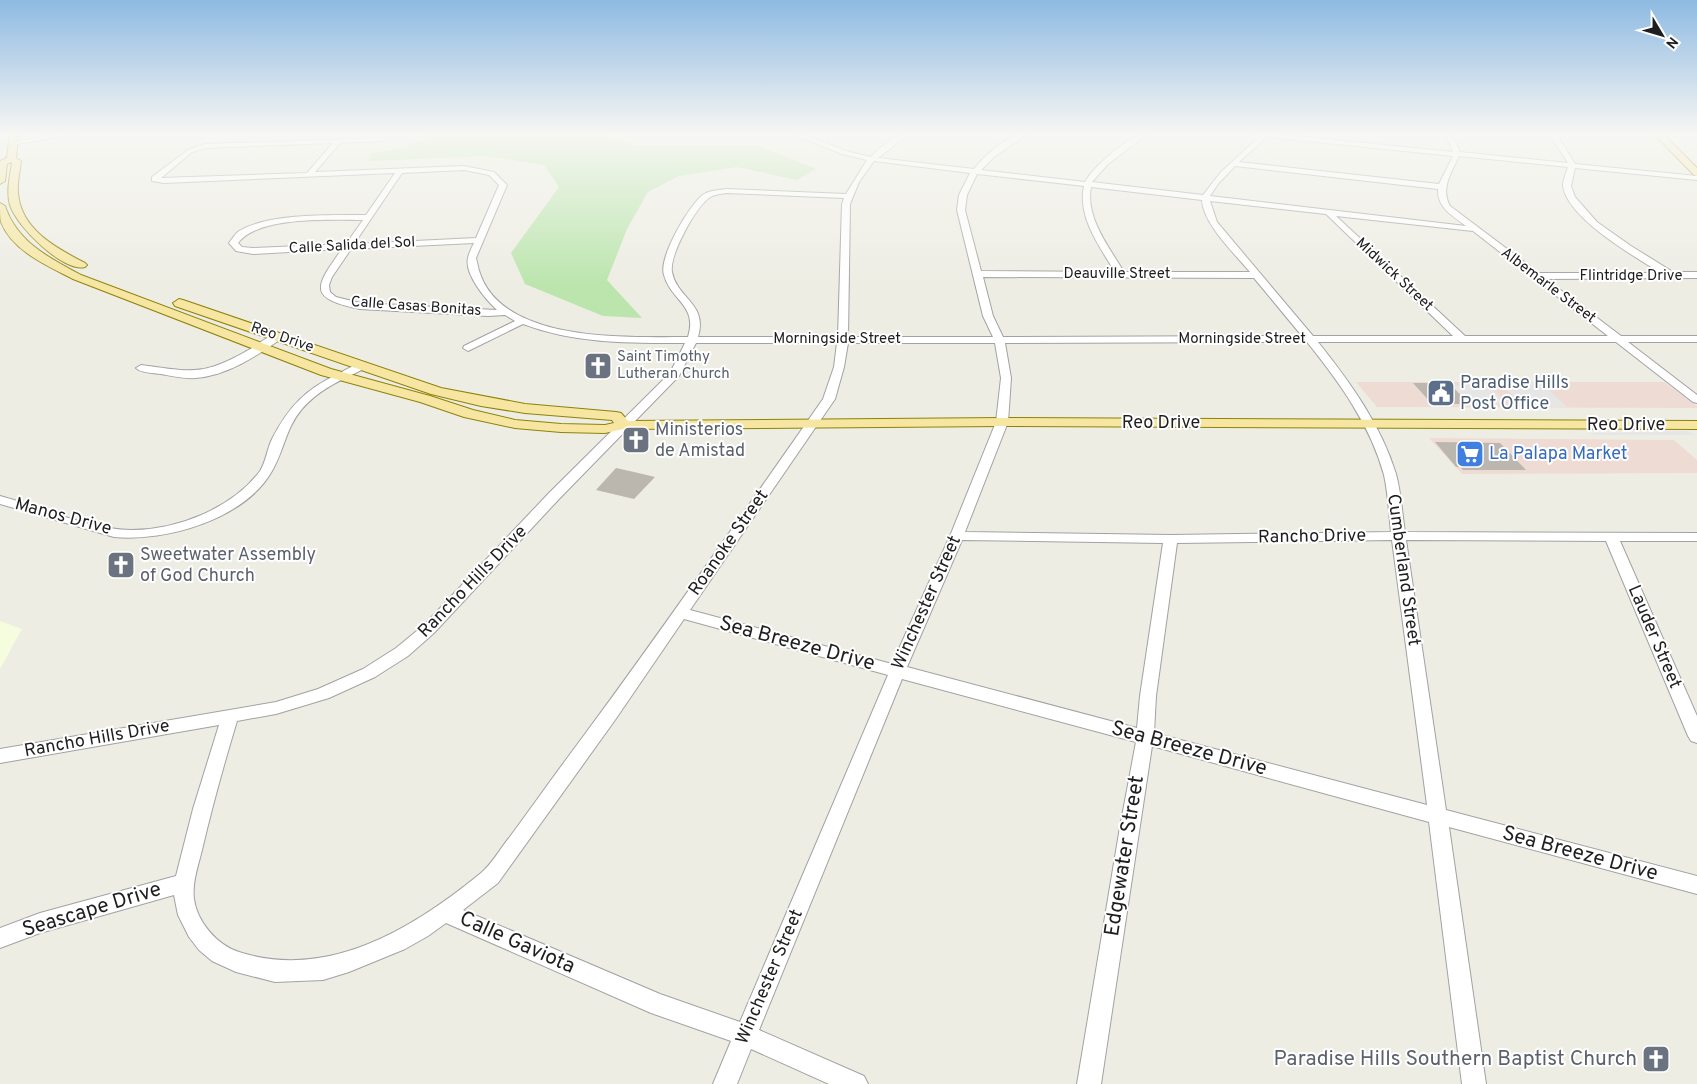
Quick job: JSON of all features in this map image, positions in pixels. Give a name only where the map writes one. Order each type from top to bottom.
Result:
[{"type":"main road","name":"Reo Drive","points":[[14,184],[13,193],[17,208],[25,224],[40,240],[63,256],[92,271],[134,288],[278,336],[436,392],[472,401],[526,410],[616,416],[624,425]]},
{"type":"main road","name":"Reo Drive","points":[[0,206],[8,228],[24,244],[46,261],[77,277],[341,376],[469,414],[515,424],[605,430],[624,425],[1002,422],[1697,425]]},
{"type":"street","name":"Calle Casas Bonitas","points":[[391,184],[327,278],[324,285],[329,296],[338,301],[360,306],[488,313],[504,312]]},
{"type":"street","name":"Morningside Street","points":[[503,184],[472,258],[472,267],[484,292],[504,312],[553,331],[617,340],[1697,339]]},
{"type":"street","name":"Roanoke Street","points":[[445,912],[491,877],[680,613],[829,399],[839,367],[842,339],[846,211],[854,184]]},
{"type":"street","name":"Winchester Street","points":[[725,1084],[897,671],[957,536],[1002,422],[1006,378],[999,339],[988,316],[961,210],[967,184]]},
{"type":"street","points":[[1088,184],[1085,198],[1088,215],[1120,275]]},
{"type":"street","points":[[1093,184],[1472,228]]},
{"type":"street","points":[[1206,197],[1215,184]]},
{"type":"street","points":[[1419,184],[1442,186]]},
{"type":"street","points":[[1568,184],[1571,198],[1606,233],[1671,275]]},
{"type":"street","name":"Albemarle Street","points":[[1442,186],[1440,194],[1447,207],[1472,228],[1697,400]]},
{"type":"street","name":"Rancho Hills Drive","points":[[0,756],[276,708],[315,697],[369,673],[402,652],[429,629],[554,496],[674,374],[684,358],[695,327],[692,307],[675,288],[668,275],[667,264],[672,248],[704,198],[716,192],[849,196]]},
{"type":"street","name":"Cumberland Street","points":[[1206,197],[1212,220],[1330,364],[1370,424],[1390,475],[1400,536],[1400,554],[1474,1084]]},
{"type":"street","name":"Midwick Street","points":[[1328,212],[1461,338]]},
{"type":"street","name":"Calle Salida del Sol","points":[[368,217],[273,222],[248,229],[234,238],[233,243],[236,247],[253,251],[479,240]]},
{"type":"street","name":"Deauville Street","points":[[976,274],[1257,274]]},
{"type":"street","name":"Flintridge Drive","points":[[1536,276],[1697,275]]},
{"type":"street","points":[[468,348],[524,320]]},
{"type":"street","points":[[141,368],[194,375],[209,373],[264,347],[278,336]]},
{"type":"street","name":"Manos Drive","points":[[0,500],[115,533],[146,533],[186,524],[228,505],[255,485],[267,470],[277,443],[292,412],[299,404],[316,391],[362,366]]},
{"type":"street","name":"Rancho Drive","points":[[957,536],[1171,539],[1400,536],[1697,537]]},
{"type":"street","name":"Lauder Street","points":[[1612,538],[1697,736]]},
{"type":"street","name":"Edgewater Street","points":[[1089,1084],[1129,826],[1145,738],[1148,696],[1171,539]]},
{"type":"street","name":"Sea Breeze Drive","points":[[680,613],[1697,885]]},
{"type":"street","name":"Calle Gaviota","points":[[230,716],[202,809],[184,883],[184,900],[188,915],[206,943],[219,954],[236,962],[275,971],[323,968],[357,960],[398,942],[445,912],[487,932],[659,1005],[746,1034],[856,1084]]},
{"type":"street","name":"Seascape Drive","points":[[0,938],[40,923],[184,883]]},
{"type":"shaded area","points":[[1356,382],[1664,382],[1697,406],[1697,408],[1377,407]]},
{"type":"shaded area","points":[[1540,382],[1567,407],[1526,407],[1500,383]]},
{"type":"shaded area","points":[[1466,383],[1485,383],[1506,403],[1470,403],[1453,386],[1468,386]]},
{"type":"shaded area","points":[[1687,431],[1697,435],[1596,435],[1589,433]]},
{"type":"shaded area","points":[[1429,438],[1674,440],[1697,460],[1697,473],[1462,474]]},
{"type":"shaded area","points":[[0,621],[22,629],[0,669]]},
{"type":"green space","points":[[557,184],[664,184],[648,192],[627,229],[607,280],[642,318],[603,316],[525,284],[511,253],[559,187]]},
{"type":"building","name":"Paradise Hills Post Office","points":[[1413,383],[1449,383],[1469,404],[1432,404]]},
{"type":"building","name":"La Palapa Market","points":[[1435,442],[1500,443],[1526,470],[1463,470],[1460,467],[1456,467]]},
{"type":"building","points":[[616,468],[655,477],[634,499],[596,490]]},
{"type":"place","name":"Saint Timothy Lutheran Church","points":[[598,366]]},
{"type":"place","name":"Paradise Hills Post Office","points":[[1441,393]]},
{"type":"place","name":"Ministerios de Amistad","points":[[636,440]]},
{"type":"place","name":"La Palapa Market","points":[[1470,454]]},
{"type":"place","name":"Sweetwater Assembly of God Church","points":[[121,565]]},
{"type":"place","name":"Paradise Hills Southern Baptist Church","points":[[1656,1059]]}]
